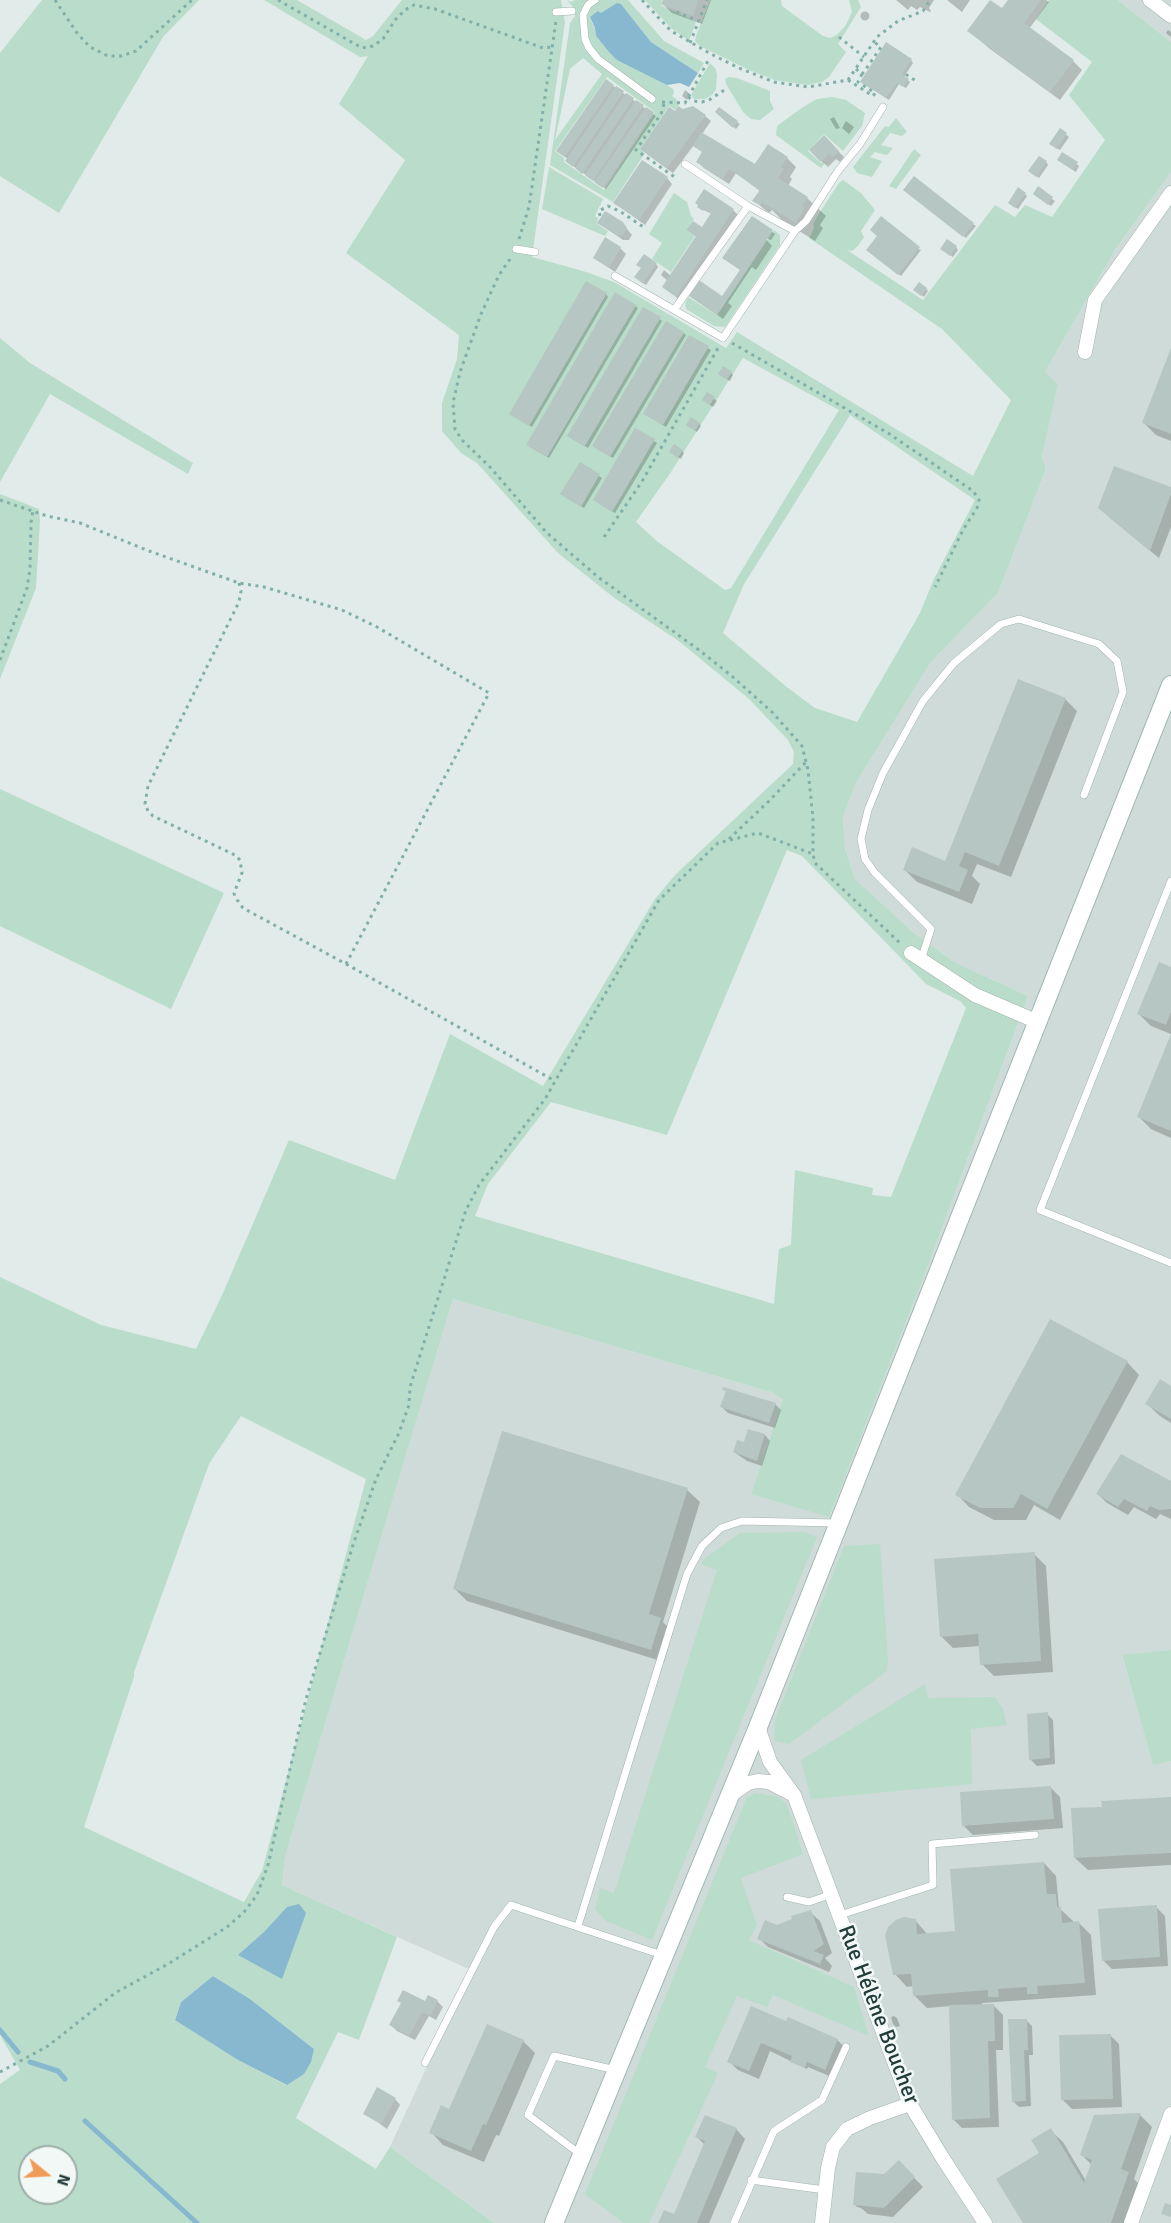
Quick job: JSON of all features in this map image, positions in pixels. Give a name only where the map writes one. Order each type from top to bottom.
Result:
[{"type":"main road","points":[[554,2223],[758,1726],[1171,685]]},
{"type":"street","points":[[1150,0],[1171,16]]},
{"type":"street","points":[[1085,352],[1095,300],[1171,193]]},
{"type":"street","points":[[916,956],[975,995],[1038,1022]]},
{"type":"street","name":"Rue Hélène Boucher","points":[[758,1726],[770,1762],[794,1795],[910,2104],[985,2223]]},
{"type":"street","points":[[729,1796],[748,1783],[758,1781],[769,1782],[794,1795]]},
{"type":"street","points":[[822,2223],[833,2146],[847,2129],[910,2104]]},
{"type":"street","points":[[1131,2223],[1171,2114]]},
{"type":"lane","points":[[595,0],[588,5],[583,15],[585,39],[589,48],[598,59],[652,99]]},
{"type":"lane","points":[[556,12],[572,11]]},
{"type":"lane","points":[[615,276],[723,338],[795,231],[806,221],[838,171],[860,144],[883,107]]},
{"type":"lane","points":[[685,164],[748,206],[795,231]]},
{"type":"lane","points":[[674,310],[748,206]]},
{"type":"lane","points":[[516,249],[535,252]]},
{"type":"lane","points":[[916,956],[931,929],[875,873],[865,859],[861,839],[868,810],[883,773],[923,701],[954,663],[1001,624],[1019,619],[1099,644],[1117,661],[1123,692],[1084,795]]},
{"type":"lane","points":[[1171,881],[1040,1210],[1171,1263]]},
{"type":"lane","points":[[578,1926],[687,1574],[702,1546],[722,1528],[742,1521],[821,1524],[838,1522]]},
{"type":"lane","points":[[840,1915],[933,1885],[932,1844],[1035,1835]]},
{"type":"lane","points":[[787,1897],[809,1902],[832,1894]]},
{"type":"lane","points":[[425,2063],[494,1927],[511,1905],[664,1956]]},
{"type":"lane","points":[[734,2223],[774,2131],[822,2100],[846,2047]]},
{"type":"lane","points":[[583,2157],[528,2115],[554,2056],[618,2071]]},
{"type":"lane","points":[[751,2180],[825,2190]]},
{"type":"path","points":[[55,0],[77,33],[90,47],[108,57],[122,57],[136,51],[192,0]]},
{"type":"path","points":[[278,0],[362,48],[373,46],[383,39],[395,20],[414,5],[435,9],[543,48],[552,47],[529,207],[516,249],[499,275],[481,314],[460,372],[453,403],[455,429],[462,440],[490,467],[547,533],[598,577],[733,677],[773,713],[802,746],[813,818],[815,863],[916,956]]},
{"type":"path","points":[[642,0],[671,31],[690,43],[739,68],[774,81],[808,87],[848,80],[873,96],[875,93],[858,82],[881,47],[874,42]]},
{"type":"path","points":[[690,43],[707,0]]},
{"type":"path","points":[[848,80],[874,42],[898,21],[923,10],[930,0]]},
{"type":"path","points":[[678,11],[678,13],[699,21]]},
{"type":"path","points":[[839,37],[864,57]]},
{"type":"path","points":[[652,99],[685,103],[709,59]]},
{"type":"path","points":[[856,69],[862,74]]},
{"type":"path","points":[[906,76],[916,81]]},
{"type":"path","points":[[688,97],[702,102],[726,89]]},
{"type":"path","points":[[665,102],[661,114],[636,150],[676,178]]},
{"type":"path","points":[[600,216],[599,211],[608,206],[645,228]]},
{"type":"path","points":[[604,537],[641,483],[723,338],[888,433],[973,491],[979,500],[977,508],[963,530],[935,587]]},
{"type":"path","points":[[0,500],[33,512],[80,523],[148,551],[239,583],[264,587],[342,610],[377,627],[489,693],[346,964]]},
{"type":"path","points":[[0,660],[27,588],[33,512]]},
{"type":"path","points":[[239,583],[239,602],[148,786],[145,804],[148,811],[159,819],[235,855],[240,860],[242,873],[234,893],[243,908],[555,1081]]},
{"type":"path","points":[[727,841],[806,762]]},
{"type":"path","points":[[0,2072],[48,2046],[115,1993],[168,1964],[227,1927],[244,1912],[256,1895],[268,1866],[306,1699],[353,1545],[376,1479],[399,1433],[409,1405],[410,1387],[466,1210],[479,1185],[545,1099],[659,900],[718,843],[758,833],[813,854]]},
{"type":"shaded area","points":[[1118,0],[1171,0],[1171,42]]},
{"type":"shaded area","points":[[1171,172],[1171,1650],[1122,1656],[1153,1764],[1171,1761],[1171,2223],[494,2223],[390,2147],[471,1970],[282,1885],[285,1857],[453,1299],[771,1392],[783,1399],[751,1494],[829,1516],[926,1271],[1028,996],[954,962],[914,933],[855,879],[845,848],[843,817],[856,783],[931,662],[998,593],[1046,469],[1042,457],[1058,384],[1045,372],[1115,250]]},
{"type":"green space","points":[[42,0],[199,0],[163,37],[59,213],[0,176],[0,53]]},
{"type":"green space","points":[[264,0],[297,0],[366,40],[373,36],[402,0],[561,0],[565,22],[532,257],[614,282],[726,348],[737,332],[973,476],[1011,400],[942,329],[809,238],[820,212],[843,180],[861,193],[875,210],[861,231],[864,237],[858,246],[852,251],[847,250],[923,300],[995,205],[1015,217],[1025,205],[1052,217],[1105,140],[1069,95],[1092,62],[1036,19],[1049,0],[1118,0],[1171,42],[1171,172],[1115,250],[1045,372],[1058,384],[1042,457],[1046,469],[998,593],[931,662],[856,783],[843,817],[845,848],[855,879],[914,933],[954,962],[1028,996],[926,1271],[829,1517],[751,1494],[783,1399],[771,1392],[453,1299],[285,1857],[282,1885],[397,1937],[359,2040],[338,2032],[296,2118],[376,2169],[390,2147],[494,2223],[0,2223],[0,2084],[20,2070],[0,2035],[0,1277],[101,1325],[196,1349],[223,1293],[289,1140],[395,1180],[450,1034],[543,1086],[655,899],[675,875],[793,764],[794,752],[788,740],[749,699],[680,642],[613,597],[558,553],[477,463],[461,453],[442,431],[442,403],[457,359],[459,335],[346,253],[405,160],[339,104],[368,56],[360,57]],"holes":[[[743,358],[839,410],[731,588],[725,590],[658,542],[636,522],[671,472]],[[850,415],[975,500],[934,579],[920,613],[857,722],[815,708],[723,633],[744,584]],[[787,850],[802,856],[926,984],[960,1001],[966,1008],[891,1197],[872,1195],[873,1188],[795,1170],[791,1245],[779,1249],[774,1304],[475,1216],[488,1184],[551,1102],[667,1135]],[[241,1416],[366,1479],[262,1871],[244,1902],[84,1827],[134,1672],[209,1464]],[[213,1976],[250,1999],[314,2049],[304,2074],[286,2085],[238,2060],[175,2019],[181,2002]]]},
{"type":"green space","points":[[567,0],[571,2],[575,0],[628,0],[664,41],[704,63],[698,73],[651,42],[621,4],[601,13],[599,11],[590,18],[596,36],[609,52],[673,89],[672,96],[679,104],[675,110],[669,106],[640,149],[645,153],[613,202],[550,165],[570,23],[575,16],[573,7]],"holes":[[[583,58],[602,74],[555,140],[570,69]],[[607,77],[655,112],[604,190],[564,162],[564,158],[555,151]]]},
{"type":"green space","points":[[645,0],[662,0],[661,5],[696,22],[689,41],[671,28]]},
{"type":"green space","points":[[710,0],[781,0],[782,6],[823,36],[830,38],[837,35],[846,25],[852,12],[849,0],[858,0],[861,7],[838,44],[846,52],[829,77],[822,82],[807,85],[775,80],[700,46],[695,41],[696,36]]},
{"type":"green space","points":[[710,63],[717,75],[716,89],[705,99],[694,99],[691,95]]},
{"type":"green space","points":[[737,78],[770,91],[770,101],[774,109],[760,120],[751,119],[743,112],[726,84],[725,79]]},
{"type":"green space","points":[[832,97],[846,100],[865,113],[862,126],[843,151],[824,134],[808,151],[821,163],[823,161],[825,163],[821,168],[776,135],[777,126],[817,99]]},
{"type":"green space","points":[[896,118],[907,132],[902,136],[890,133],[881,145],[893,148],[887,155],[875,152],[870,157],[882,161],[872,177],[857,173],[853,167],[885,126],[889,127]]},
{"type":"green space","points":[[914,149],[921,155],[896,189],[889,186]]},
{"type":"green space","points":[[549,167],[603,199],[595,216],[598,218],[597,224],[608,231],[605,236],[542,209]]},
{"type":"green space","points":[[674,193],[687,202],[694,219],[686,230],[695,236],[671,272],[652,259],[662,243],[649,234]]},
{"type":"green space","points":[[774,230],[780,235],[780,245],[725,327],[714,326],[686,309],[685,304],[688,297],[717,315]]},
{"type":"green space","points":[[0,338],[30,363],[193,463],[188,474],[50,394],[0,482]]},
{"type":"green space","points":[[0,494],[39,509],[40,521],[36,588],[0,679]]},
{"type":"green space","points":[[0,789],[224,893],[171,1009],[0,926]]},
{"type":"green space","points":[[805,1532],[817,1537],[652,1940],[606,1921],[595,1909],[600,1888],[614,1893],[717,1570],[701,1564],[704,1559],[740,1533]]},
{"type":"green space","points":[[880,1544],[887,1671],[789,1744],[774,1741],[775,1720],[844,1546]]},
{"type":"green space","points":[[1171,1650],[1171,1761],[1153,1765],[1122,1655]]},
{"type":"green space","points":[[925,1684],[928,1698],[995,1697],[1003,1709],[1007,1725],[971,1729],[972,1784],[811,1799],[801,1760]]},
{"type":"green space","points":[[756,1793],[778,1797],[787,1804],[803,1854],[741,1878],[757,1925],[749,1940],[854,1987],[869,2036],[773,1995],[767,2007],[737,1996],[705,2067],[718,2073],[649,2223],[624,2223],[585,2194],[747,1797]]},
{"type":"water","points":[[617,3],[621,4],[651,42],[698,73],[689,87],[680,83],[667,85],[617,60],[609,52],[596,36],[590,17]]},
{"type":"water","points":[[299,1904],[306,1913],[282,1979],[238,1955],[287,1907]]},
{"type":"water","points":[[213,1976],[250,1999],[314,2049],[311,2062],[304,2074],[287,2085],[238,2060],[175,2020],[181,2002]]},
{"type":"building","points":[[663,0],[698,0],[693,16],[661,4]]},
{"type":"building","points":[[990,0],[1002,8],[1008,0],[1041,0],[1024,23],[1074,60],[1050,92],[967,31]]},
{"type":"building","points":[[886,42],[912,59],[902,74],[909,79],[903,87],[897,83],[886,98],[860,82]]},
{"type":"building","points":[[606,79],[614,85],[565,157],[556,151]]},
{"type":"building","points":[[616,86],[624,91],[573,167],[565,161]]},
{"type":"building","points":[[626,93],[634,98],[582,174],[575,168]]},
{"type":"building","points":[[636,100],[644,105],[593,181],[585,175]]},
{"type":"building","points":[[678,106],[683,109],[693,106],[706,115],[667,168],[640,149],[669,107],[675,111]]},
{"type":"building","points":[[646,107],[654,112],[603,188],[594,182]]},
{"type":"building","points":[[719,107],[738,121],[733,128],[715,112]]},
{"type":"building","points":[[1060,128],[1067,133],[1057,149],[1049,144]]},
{"type":"building","points":[[701,132],[755,164],[768,144],[788,157],[781,167],[784,169],[778,178],[808,197],[802,206],[805,208],[796,223],[762,202],[760,205],[752,201],[760,190],[729,169],[723,179],[696,162],[702,152],[693,146]]},
{"type":"building","points":[[824,135],[839,151],[833,157],[829,154],[821,162],[809,150]]},
{"type":"building","points":[[1062,152],[1078,162],[1073,170],[1057,160]]},
{"type":"building","points":[[1039,156],[1047,161],[1036,177],[1028,171]]},
{"type":"building","points":[[642,160],[668,177],[639,220],[613,203]]},
{"type":"building","points":[[914,176],[974,223],[963,237],[903,190]]},
{"type":"building","points":[[1038,186],[1053,197],[1048,205],[1033,194]]},
{"type":"building","points":[[1018,187],[1026,193],[1015,208],[1008,203]]},
{"type":"building","points":[[704,189],[734,209],[676,297],[662,287],[696,236],[686,230],[693,221],[702,227],[711,213],[704,209],[703,211],[695,203]]},
{"type":"building","points":[[605,211],[623,222],[627,228],[623,235],[616,235],[597,223]]},
{"type":"building","points":[[752,216],[773,230],[717,315],[689,296],[699,280],[722,296],[740,270],[722,258]]},
{"type":"building","points":[[881,216],[920,247],[898,275],[866,250],[877,236],[870,230]]},
{"type":"building","points":[[605,237],[621,247],[609,268],[593,258]]},
{"type":"building","points":[[947,239],[957,246],[950,256],[940,249]]},
{"type":"building","points":[[644,254],[657,263],[643,283],[634,277],[641,268],[636,265]]},
{"type":"building","points":[[586,281],[607,293],[529,426],[509,414]]},
{"type":"building","points":[[919,282],[927,288],[921,296],[913,290]]},
{"type":"building","points":[[615,292],[636,305],[547,457],[526,445]]},
{"type":"building","points":[[643,307],[661,317],[585,446],[567,436]]},
{"type":"building","points":[[666,321],[684,332],[610,457],[592,446]]},
{"type":"building","points":[[689,335],[709,346],[663,425],[643,414]]},
{"type":"building","points":[[1171,348],[1171,434],[1142,423]]},
{"type":"building","points":[[723,366],[732,372],[727,380],[718,374]]},
{"type":"building","points":[[707,392],[715,397],[710,405],[702,400]]},
{"type":"building","points":[[691,417],[700,423],[695,431],[686,425]]},
{"type":"building","points":[[635,428],[655,439],[612,512],[593,500]]},
{"type":"building","points":[[674,444],[683,450],[678,458],[669,452]]},
{"type":"building","points":[[580,462],[600,474],[581,507],[560,494]]},
{"type":"building","points":[[1114,466],[1171,487],[1171,494],[1150,551],[1098,508]]},
{"type":"building","points":[[1018,679],[1066,698],[999,866],[965,852],[959,866],[968,870],[959,892],[903,870],[912,847],[945,861]]},
{"type":"building","points":[[1159,962],[1171,967],[1171,1012],[1166,1025],[1137,1014]]},
{"type":"building","points":[[1171,1034],[1171,1131],[1137,1117]]},
{"type":"building","points":[[1050,1319],[1128,1361],[1047,1509],[1021,1494],[1013,1508],[980,1508],[955,1495]]},
{"type":"building","points":[[1160,1379],[1171,1386],[1171,1419],[1145,1404]]},
{"type":"building","points":[[723,1387],[776,1403],[769,1423],[720,1407],[726,1391],[722,1390]]},
{"type":"building","points":[[748,1429],[765,1434],[757,1461],[733,1452],[737,1440],[744,1442]]},
{"type":"building","points":[[502,1431],[688,1488],[649,1614],[661,1618],[651,1650],[453,1589]]},
{"type":"building","points":[[1121,1454],[1171,1481],[1171,1509],[1159,1510],[1150,1506],[1147,1511],[1124,1499],[1118,1507],[1096,1494]]},
{"type":"building","points":[[1035,1552],[1041,1661],[980,1665],[978,1634],[940,1637],[934,1559]]},
{"type":"building","points":[[1048,1712],[1050,1758],[1029,1760],[1027,1714]]},
{"type":"building","points":[[1051,1786],[1054,1819],[962,1826],[960,1792]]},
{"type":"building","points":[[1171,1797],[1171,1853],[1074,1858],[1071,1808],[1102,1807],[1101,1801]]},
{"type":"building","points":[[1044,1862],[1047,1894],[1056,1894],[1057,1907],[1061,1907],[1062,1923],[1079,1921],[1085,1983],[1037,1986],[1038,1994],[1027,1994],[1027,1987],[998,1989],[999,1997],[988,1997],[988,1990],[913,1996],[911,1974],[893,1975],[885,1935],[888,1927],[896,1920],[904,1917],[916,1919],[917,1934],[955,1931],[950,1869]]},
{"type":"building","points":[[1157,1905],[1160,1957],[1102,1961],[1098,1909]]},
{"type":"building","points":[[811,1910],[824,1944],[814,1951],[824,1955],[820,1964],[757,1939],[765,1920],[777,1925],[792,1919],[791,1916]]},
{"type":"building","points":[[403,1990],[425,2001],[428,1995],[438,2000],[430,2016],[422,2012],[409,2036],[389,2025],[401,2003],[397,2001]]},
{"type":"building","points":[[994,2004],[995,2041],[988,2041],[990,2118],[952,2120],[949,2005]]},
{"type":"building","points":[[751,2006],[786,2021],[788,2017],[838,2039],[825,2070],[807,2062],[805,2068],[790,2062],[792,2056],[761,2043],[749,2071],[727,2062]]},
{"type":"building","points":[[1008,2019],[1027,2019],[1028,2050],[1024,2050],[1026,2101],[1012,2102]]},
{"type":"building","points":[[487,2024],[524,2040],[486,2125],[483,2124],[471,2151],[429,2133],[441,2105],[449,2109]]},
{"type":"building","points":[[1111,2034],[1113,2099],[1061,2100],[1059,2035]]},
{"type":"building","points":[[377,2087],[396,2098],[381,2124],[363,2114]]},
{"type":"building","points":[[1141,2113],[1121,2169],[1129,2172],[1111,2223],[1023,2223],[996,2179],[1039,2153],[1031,2140],[1051,2128],[1084,2183],[1092,2160],[1080,2155],[1094,2115]]},
{"type":"building","points":[[705,2115],[737,2128],[697,2223],[658,2223],[664,2210],[674,2214],[705,2141],[695,2137]]},
{"type":"building","points":[[899,2160],[915,2177],[884,2208],[853,2205],[856,2172],[884,2174]]},
{"type":"building","points":[[1165,2203],[1171,2205],[1171,2217],[1161,2214]]},
{"type":"waterway","points":[[0,2030],[18,2052]]},
{"type":"waterway","points":[[30,2062],[58,2071],[65,2079]]},
{"type":"waterway","points":[[85,2121],[197,2223]]}]
